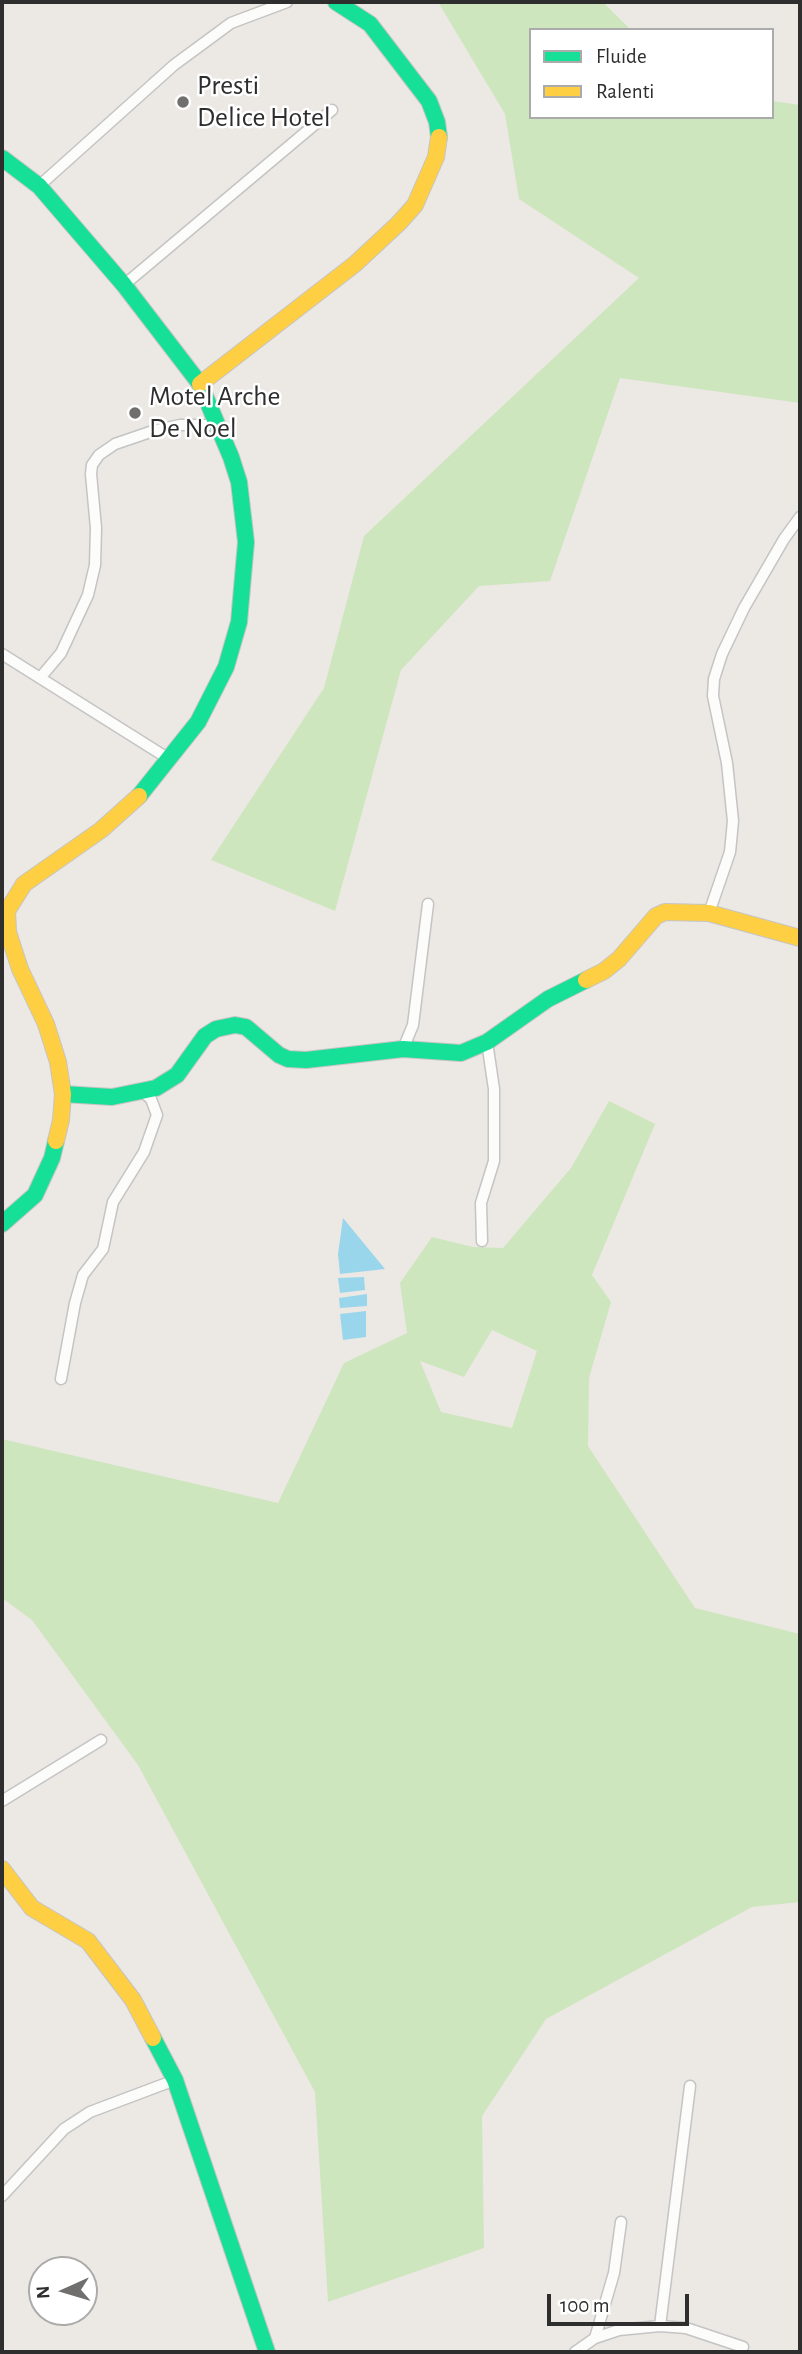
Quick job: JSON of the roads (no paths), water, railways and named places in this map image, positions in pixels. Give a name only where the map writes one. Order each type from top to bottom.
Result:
[{"type":"street","points":[[39,186],[185,57],[231,23],[287,2]]},
{"type":"street","points":[[200,384],[355,264],[399,223],[415,205],[436,157],[440,140],[429,101],[370,24],[336,2]]},
{"type":"street","points":[[124,285],[332,110]]},
{"type":"street","points":[[2,158],[39,186],[124,285],[200,384],[239,482],[246,542],[239,622],[226,667],[198,722],[133,803],[101,830],[24,884],[4,912],[16,957],[46,1024],[58,1062],[63,1094],[61,1120],[52,1158],[43,1179],[35,1195],[2,1224]]},
{"type":"street","points":[[40,678],[61,653],[88,594],[95,565],[96,528],[91,474],[92,466],[99,455],[115,444],[153,431],[180,425],[216,425]]},
{"type":"street","points":[[709,913],[730,852],[733,821],[727,763],[713,696],[714,679],[722,654],[744,608],[800,517]]},
{"type":"street","points":[[2,654],[169,759]]},
{"type":"street","points":[[403,1049],[413,1025],[428,904]]},
{"type":"street","points":[[63,1094],[112,1097],[144,1093],[177,1075],[205,1036],[216,1029],[235,1025],[246,1027],[279,1055],[288,1059],[306,1060],[403,1049],[461,1053],[487,1042],[548,999],[604,971],[656,916],[665,912],[709,913],[800,938]]},
{"type":"street","points":[[482,1241],[481,1203],[494,1161],[494,1089],[487,1042]]},
{"type":"street","points":[[61,1379],[83,1275],[103,1249],[113,1202],[144,1152],[156,1115],[151,1099],[144,1093]]},
{"type":"street","points":[[2,1801],[101,1740]]},
{"type":"street","points":[[2,1869],[32,1908],[88,1941],[133,2000],[175,2080],[267,2352]]},
{"type":"street","points":[[2,2196],[64,2129],[90,2112],[175,2080]]},
{"type":"street","points":[[660,2326],[690,2086]]},
{"type":"street","points":[[595,2338],[614,2273],[621,2222]]},
{"type":"street","points":[[575,2352],[595,2338],[619,2330],[660,2326],[686,2328],[743,2347]]},
{"type":"water","points":[[343,1218],[385,1269],[340,1274],[338,1254]]},
{"type":"water","points":[[364,1277],[365,1290],[340,1293],[338,1278]]},
{"type":"water","points":[[367,1294],[367,1306],[340,1308],[339,1298]]},
{"type":"water","points":[[366,1311],[366,1337],[343,1340],[340,1314]]},
{"type":"place","name":"Presti Delice Hotel","points":[[183,102]]},
{"type":"place","name":"Motel Arche De Noel","points":[[135,413]]}]
